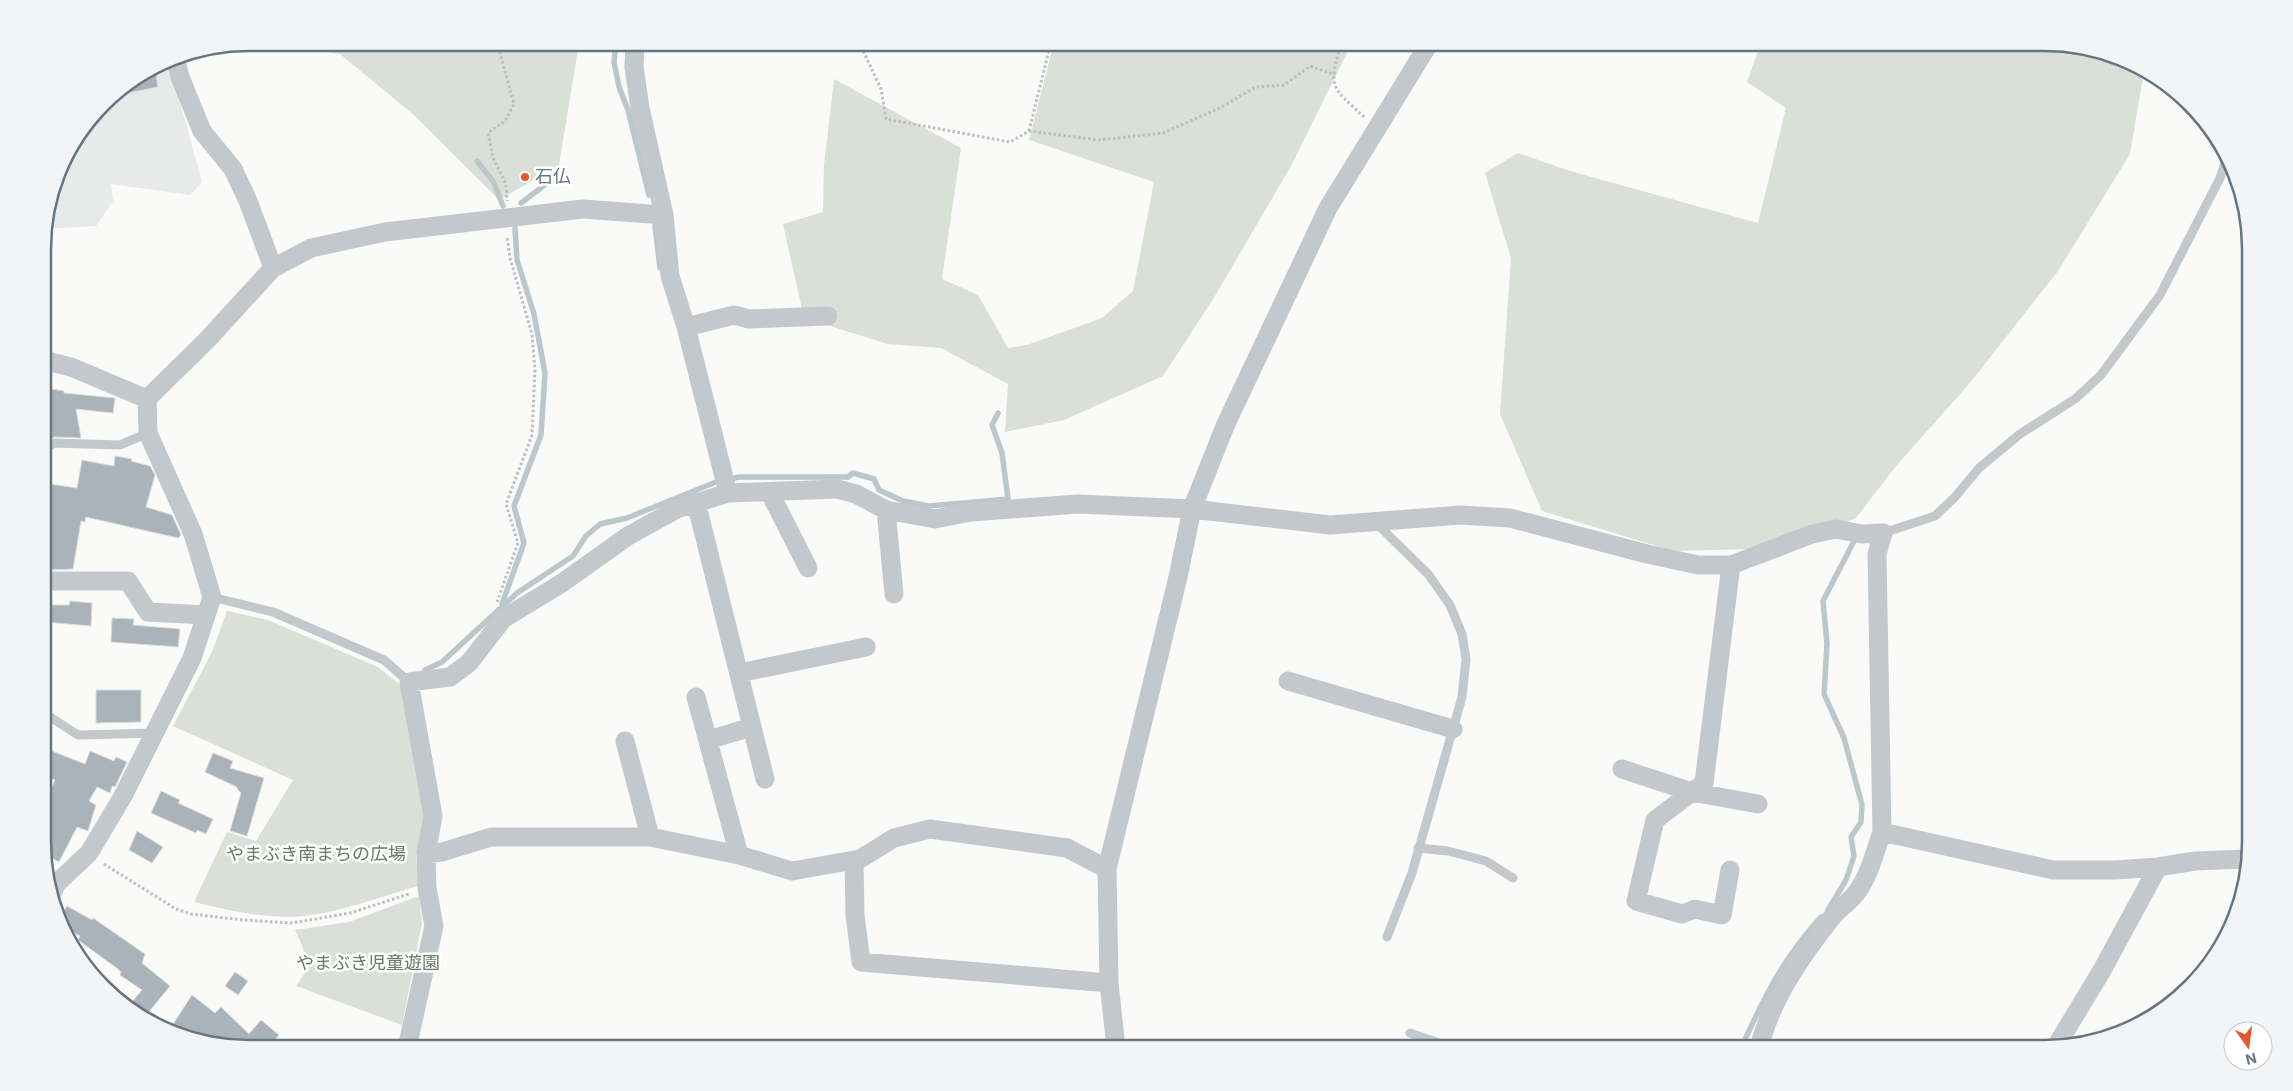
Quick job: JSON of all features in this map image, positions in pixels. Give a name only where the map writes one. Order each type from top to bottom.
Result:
[{"type":"street","points":[[635,51],[634,67],[640,108],[664,215],[670,276],[686,327],[727,493]]},
{"type":"street","points":[[1115,1040],[1109,983],[1107,869],[1178,577],[1192,509],[1225,426],[1328,208],[1375,128],[1424,51]]},
{"type":"street","points":[[177,65],[202,131],[233,169],[248,201],[274,268]]},
{"type":"street","points":[[56,885],[89,854],[123,796],[192,658],[212,597],[193,534],[148,433],[147,399],[207,340],[274,268],[311,248],[376,234],[505,220],[583,209],[664,215]]},
{"type":"street","points":[[686,327],[734,315],[749,319],[828,316]]},
{"type":"street","points":[[51,362],[71,368],[147,399]]},
{"type":"street","points":[[409,1040],[434,926],[427,888],[426,854],[433,816],[409,682],[450,677],[469,663],[503,619],[562,583],[628,536],[677,509],[727,493],[837,489],[856,494],[886,510],[935,519],[970,512],[1078,504],[1192,509],[1330,525],[1376,523],[1461,515],[1510,518],[1698,565],[1731,565],[1812,534],[1836,529],[1862,534],[1883,533],[1877,554],[1882,832],[1872,861],[1857,892],[1835,914],[1797,964],[1763,1030],[1761,1040]]},
{"type":"street","points":[[770,492],[808,568]]},
{"type":"street","points":[[696,502],[765,780]]},
{"type":"street","points":[[886,510],[894,594]]},
{"type":"street","points":[[1730,870],[1722,915],[1695,909],[1682,914],[1636,901],[1655,820],[1704,783],[1731,565]]},
{"type":"street","points":[[51,581],[128,582],[148,612],[206,615]]},
{"type":"street","points":[[739,673],[866,647]]},
{"type":"street","points":[[1288,681],[1453,729]]},
{"type":"street","points":[[696,697],[739,855]]},
{"type":"street","points":[[708,740],[752,727]]},
{"type":"street","points":[[625,741],[650,837]]},
{"type":"street","points":[[1622,770],[1692,792],[1758,804]]},
{"type":"street","points":[[426,854],[442,852],[491,837],[650,837],[739,855],[792,871],[860,859],[894,838],[930,829],[1068,848],[1107,869]]},
{"type":"street","points":[[1882,832],[2053,870],[2158,867],[2195,861],[2241,859]]},
{"type":"street","points":[[854,860],[855,915],[861,962],[1109,983]]},
{"type":"street","points":[[2061,1039],[2101,972],[2158,867]]},
{"type":"lane","points":[[1883,533],[1935,516],[1955,497],[1979,468],[2020,434],[2075,399],[2100,375],[2160,294],[2220,178],[2224,167]]},
{"type":"lane","points":[[51,445],[54,443],[120,444],[148,433]]},
{"type":"lane","points":[[1376,523],[1428,574],[1450,605],[1462,634],[1466,659],[1462,697],[1453,729],[1412,873],[1387,937]]},
{"type":"lane","points":[[212,597],[273,612],[384,660],[409,682]]},
{"type":"lane","points":[[51,717],[78,734],[155,732]]},
{"type":"lane","points":[[1418,848],[1448,851],[1486,861],[1513,878]]},
{"type":"lane","points":[[1410,1033],[1431,1040]]},
{"type":"path","points":[[494,609],[518,544],[506,504],[532,435],[535,370],[532,334],[510,258],[505,220],[508,203],[506,184],[493,158],[488,133],[505,121],[514,104],[499,51]]},
{"type":"path","points":[[863,51],[881,90],[886,119],[956,134],[1010,142],[1028,131],[1099,140],[1163,132],[1216,110],[1256,87],[1284,85],[1310,66],[1333,74]]},
{"type":"path","points":[[1028,131],[1049,51]]},
{"type":"path","points":[[1339,51],[1333,74],[1336,91],[1375,128]]},
{"type":"path","points":[[89,854],[176,909],[191,914],[243,920],[292,923],[350,913],[427,888]]},
{"type":"shaded area","points":[[170,67],[202,182],[190,195],[111,184],[113,201],[96,226],[53,229],[55,210],[66,173],[85,139],[109,109],[139,85]]},
{"type":"green space","points":[[321,51],[578,51],[559,165],[499,200],[415,116],[340,54]]},
{"type":"green space","points":[[1052,51],[1348,51],[1291,166],[1215,296],[1163,376],[1064,420],[1005,432],[1008,384],[941,348],[888,344],[804,318],[783,224],[823,212],[824,165],[834,79],[961,148],[942,279],[978,295],[1008,348],[1027,345],[1102,318],[1133,291],[1154,182],[1029,140]]},
{"type":"green space","points":[[1758,51],[2044,51],[2070,53],[2095,58],[2120,66],[2143,78],[2130,154],[2058,271],[1969,384],[1896,466],[1856,518],[1788,548],[1673,551],[1542,511],[1500,414],[1511,258],[1485,173],[1518,153],[1570,171],[1758,223],[1786,108],[1747,82]]},
{"type":"green space","name":"やまぶき南まちの広場","points":[[227,611],[268,620],[378,667],[408,691],[430,819],[416,855],[418,886],[356,905],[307,916],[279,917],[194,902],[227,832],[256,841],[293,780],[173,726],[212,652]]},
{"type":"green space","name":"やまぶき児童遊園","points":[[419,896],[422,923],[402,1025],[296,986],[307,970],[303,948],[295,930],[349,922]]},
{"type":"building","points":[[156,75],[158,87],[128,93]]},
{"type":"building","points":[[51,389],[64,391],[64,393],[115,398],[113,413],[76,409],[81,438],[51,438]]},
{"type":"building","points":[[115,456],[132,459],[131,461],[150,466],[155,475],[146,507],[172,515],[181,535],[178,538],[86,517],[85,522],[81,521],[73,569],[51,570],[51,484],[77,488],[82,460],[114,466]]},
{"type":"building","points":[[70,601],[92,603],[91,626],[51,623],[51,605],[69,605]]},
{"type":"building","points":[[112,618],[134,619],[133,625],[180,629],[178,647],[111,642]]},
{"type":"building","points":[[96,690],[141,690],[141,722],[96,723]]},
{"type":"building","points":[[51,751],[85,764],[90,751],[114,761],[116,757],[127,762],[115,787],[112,786],[110,793],[97,787],[89,801],[96,805],[88,831],[77,827],[59,862],[52,858],[51,842],[51,789],[55,780],[51,779]]},
{"type":"building","points":[[213,753],[233,761],[230,768],[264,778],[247,836],[230,831],[241,793],[237,787],[205,772]]},
{"type":"building","points":[[161,791],[180,800],[178,803],[213,819],[206,834],[197,830],[196,833],[151,813]]},
{"type":"building","points":[[137,831],[163,847],[152,863],[129,850]]},
{"type":"building","points":[[67,906],[92,920],[93,918],[145,954],[142,963],[170,986],[149,1012],[132,1001],[142,990],[120,975],[121,972],[118,969],[78,940],[80,936],[74,933],[64,911]]},
{"type":"building","points":[[235,972],[248,981],[238,995],[225,986]]},
{"type":"building","points":[[192,995],[215,1013],[221,1007],[249,1034],[261,1020],[279,1035],[275,1040],[223,1038],[173,1025]]},
{"type":"waterway","points":[[615,51],[614,62],[619,87],[628,110],[649,195]]},
{"type":"waterway","points":[[477,161],[493,181],[503,206]]},
{"type":"waterway","points":[[521,203],[558,175]]},
{"type":"waterway","points":[[655,226],[660,268]]},
{"type":"waterway","points":[[502,604],[524,543],[514,506],[541,435],[545,373],[534,314],[517,260],[515,228]]},
{"type":"waterway","points":[[425,670],[442,662],[517,593],[573,556],[586,536],[600,524],[627,518],[716,482],[739,477],[848,477],[853,473],[874,479],[879,490],[903,501],[929,506],[1008,499],[1002,453],[992,425],[998,413]]},
{"type":"waterway","points":[[1828,910],[1846,880],[1854,856],[1851,837],[1861,822],[1862,805],[1844,738],[1824,694],[1827,644],[1823,601],[1854,541]]},
{"type":"waterway","points":[[1745,1040],[1775,979],[1796,948],[1821,917]]},
{"type":"place","name":"石仏","points":[[525,177]]}]
